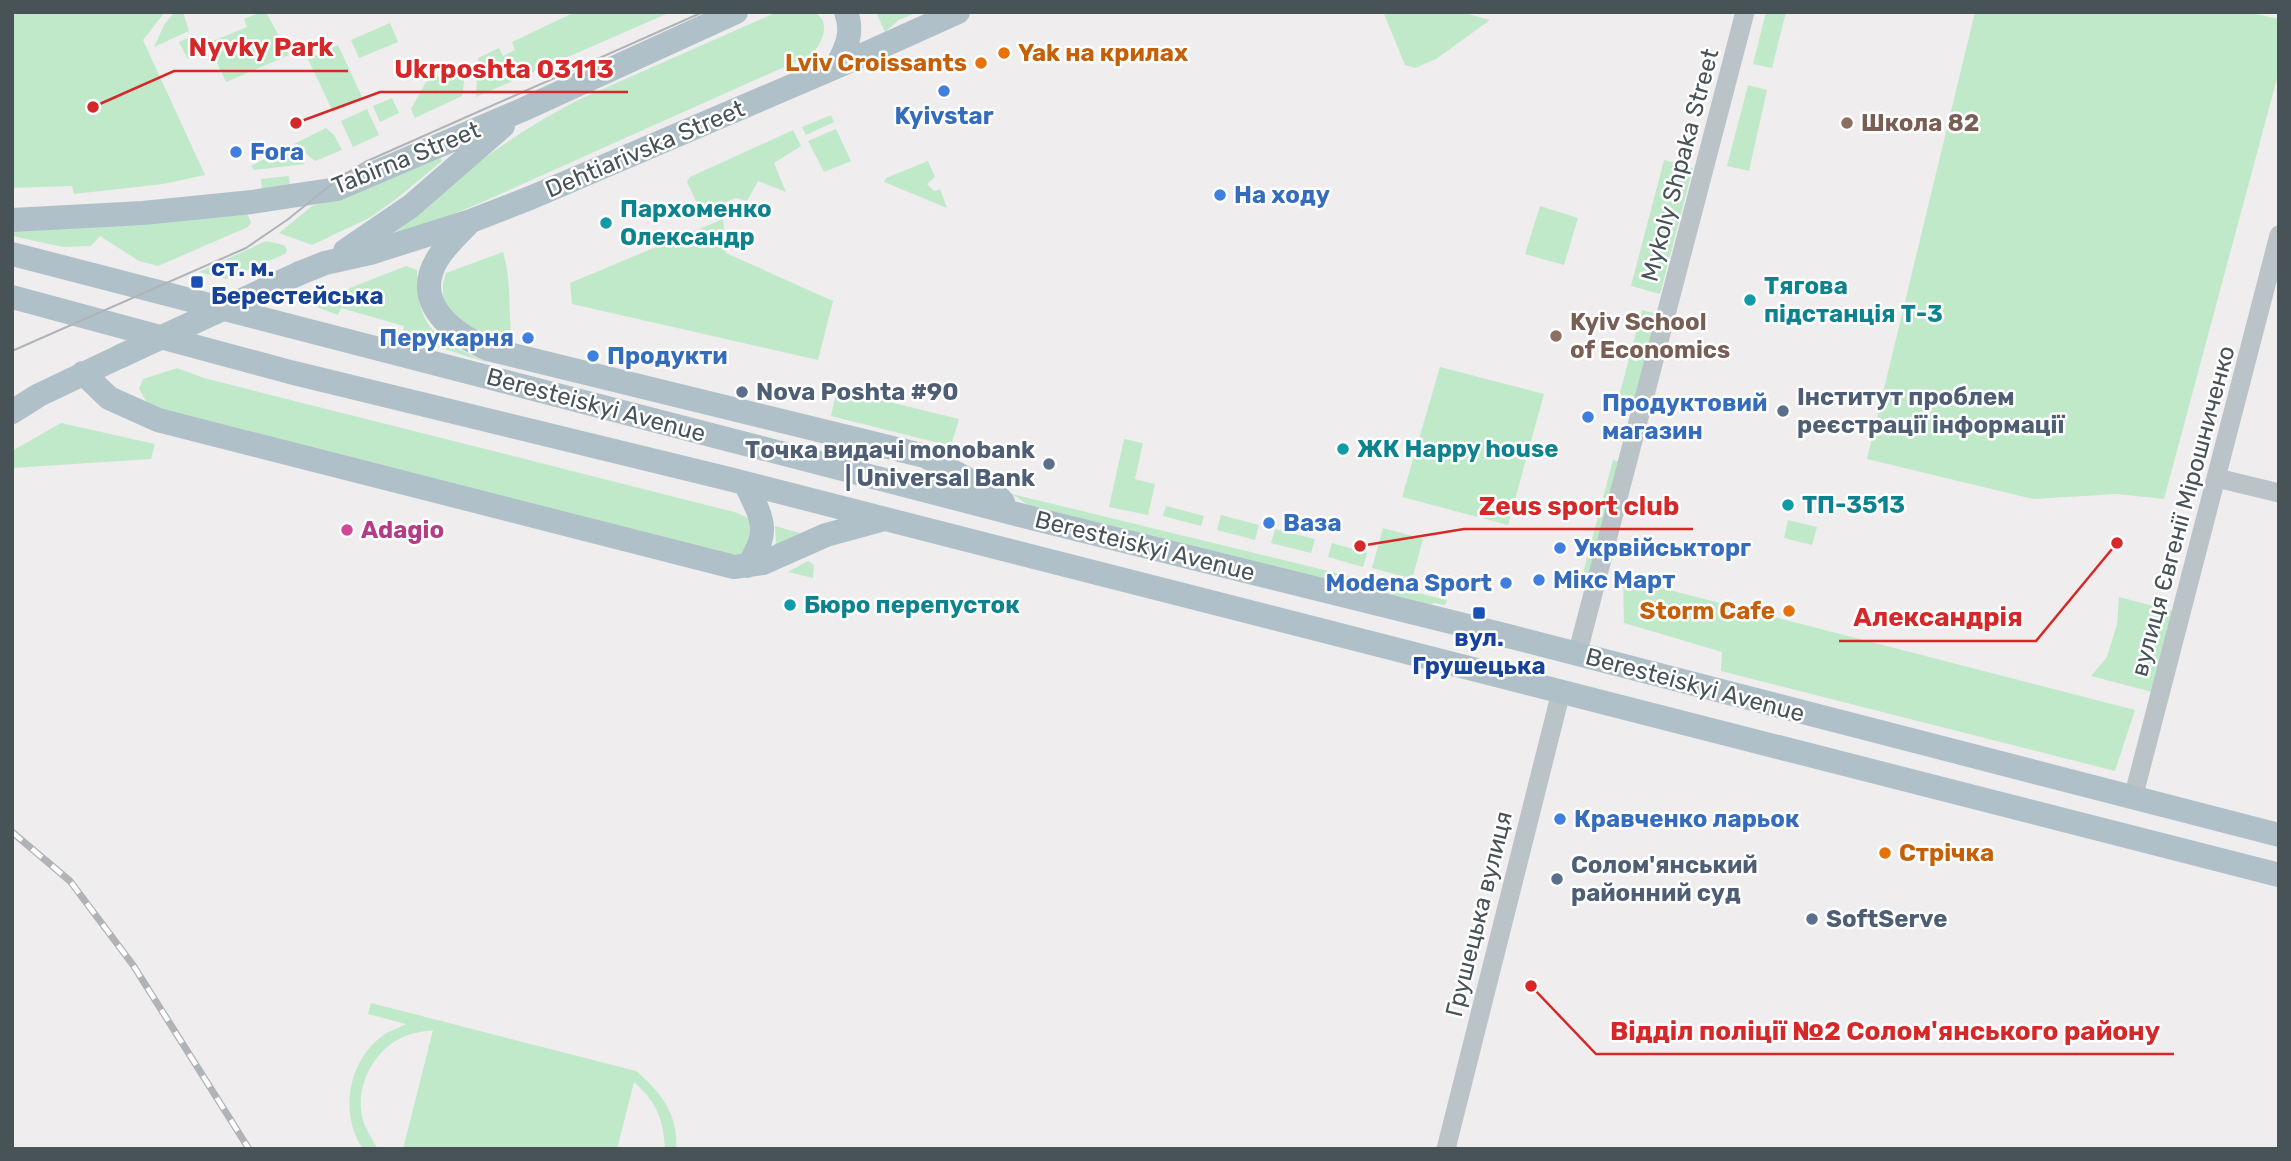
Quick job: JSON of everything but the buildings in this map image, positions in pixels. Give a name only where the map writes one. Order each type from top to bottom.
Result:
[{"type":"main road","name":"Tabirna Street","points":[[12,220],[143,214],[337,190],[523,110],[736,12]]},
{"type":"main road","points":[[835,67],[846,49],[849,36],[846,12]]},
{"type":"main road","name":"Dehtiarivska Street","points":[[325,263],[370,253],[471,221],[958,12]]},
{"type":"main road","name":"Dehtiarivska Street","points":[[12,412],[83,373],[325,263],[369,236],[411,205],[523,110]]},
{"type":"main road","points":[[471,221],[437,259],[429,279],[430,295],[437,312],[468,340],[488,349],[925,456],[996,495],[1003,502],[1004,510]]},
{"type":"main road","name":"Beresteiskyi Avenue","points":[[12,254],[2279,835]]},
{"type":"main road","name":"Beresteiskyi Avenue","points":[[12,297],[289,372],[745,483],[2279,875]]},
{"type":"main road","points":[[83,373],[109,398],[158,420],[734,567],[764,563],[826,535],[883,520]]},
{"type":"main road","points":[[745,483],[762,517],[764,530],[762,541],[747,566]]},
{"type":"street","name":"Mykoly Shpaka Street","points":[[1577,655],[1745,12]]},
{"type":"street","name":"вулиця Євгенії Мірошниченко","points":[[2133,798],[2279,235]]},
{"type":"street","points":[[2217,478],[2279,494]]},
{"type":"street","name":"Грушецька вулиця","points":[[1446,1149],[1561,692]]},
{"type":"green space","points":[[12,12],[165,12],[143,40],[205,175],[163,184],[74,194],[72,186],[12,188]]},
{"type":"green space","points":[[175,12],[183,12],[189,31],[154,47],[165,23]]},
{"type":"green space","points":[[266,12],[289,55],[226,82],[208,43],[247,27],[244,19]]},
{"type":"green space","points":[[575,12],[671,12],[476,97],[478,58],[499,48],[503,56],[515,50],[512,42]]},
{"type":"green space","points":[[777,12],[810,12],[822,19],[822,39],[809,56],[478,204],[367,249],[495,150],[549,116],[578,100]]},
{"type":"green space","points":[[876,12],[918,12],[899,20],[885,32]]},
{"type":"green space","points":[[1461,12],[1490,20],[1436,59],[1415,68],[1405,65],[1384,14]]},
{"type":"green space","points":[[1766,12],[1786,12],[1772,68],[1753,64]]},
{"type":"green space","points":[[1975,12],[2247,12],[2279,19],[2279,71],[2164,499],[2117,494],[2033,499],[1867,459]]},
{"type":"green space","points":[[390,23],[398,42],[359,58],[351,40]]},
{"type":"green space","points":[[192,36],[200,52],[188,59],[179,42]]},
{"type":"green space","points":[[338,45],[363,99],[333,112],[308,59]]},
{"type":"green space","points":[[464,65],[466,69],[462,96],[415,118],[411,109],[426,82]]},
{"type":"green space","points":[[1748,85],[1767,90],[1749,171],[1727,166]]},
{"type":"green space","points":[[392,98],[399,113],[380,122],[373,106]]},
{"type":"green space","points":[[367,109],[379,135],[353,147],[341,121]]},
{"type":"green space","points":[[831,115],[834,122],[806,135],[802,127]]},
{"type":"green space","points":[[326,128],[334,135],[342,150],[315,161],[294,144]]},
{"type":"green space","points":[[836,129],[851,161],[824,172],[808,141]]},
{"type":"green space","points":[[793,130],[801,146],[774,163],[786,192],[758,181],[747,201],[736,198],[701,212],[687,182],[690,177]]},
{"type":"green space","points":[[287,147],[305,164],[254,170],[251,166]]},
{"type":"green space","points":[[440,157],[442,161],[369,218],[312,245],[279,233],[312,206],[341,198]]},
{"type":"green space","points":[[1664,160],[1693,168],[1660,294],[1631,286]]},
{"type":"green space","points":[[928,161],[935,177],[927,184],[934,191],[940,189],[947,208],[884,182],[886,178]]},
{"type":"green space","points":[[289,176],[290,188],[262,191],[261,179]]},
{"type":"green space","points":[[1540,206],[1578,218],[1564,265],[1525,254]]},
{"type":"green space","points":[[247,214],[251,222],[248,227],[158,266],[139,261],[100,236],[91,246],[63,247],[12,236],[12,230]]},
{"type":"green space","points":[[723,219],[726,253],[833,301],[818,360],[572,304],[570,283]]},
{"type":"green space","points":[[266,241],[284,245],[287,250],[285,254],[226,279],[199,272]]},
{"type":"green space","points":[[503,252],[508,274],[512,344],[469,332],[443,301],[446,273]]},
{"type":"green space","points":[[406,266],[417,270],[421,307],[434,331],[456,347],[489,363],[402,336],[404,326],[341,308],[338,315],[309,304]]},
{"type":"green space","points":[[1642,310],[1660,315],[1639,398],[1629,402],[1618,400]]},
{"type":"green space","points":[[1440,367],[1544,394],[1508,525],[1402,497]]},
{"type":"green space","points":[[177,368],[204,378],[734,512],[750,521],[754,539],[740,554],[727,555],[151,409],[139,389],[143,379]]},
{"type":"green space","points":[[837,389],[959,419],[951,446],[831,416]]},
{"type":"green space","points":[[61,423],[155,444],[151,459],[12,468],[12,451]]},
{"type":"green space","points":[[1124,439],[1143,443],[1135,479],[1155,484],[1148,515],[1109,507]]},
{"type":"green space","points":[[1613,460],[1622,462],[1590,583],[1581,581]]},
{"type":"green space","points":[[1012,494],[1447,600],[1445,605],[1434,603],[1426,607],[1033,508]]},
{"type":"green space","points":[[1166,506],[1204,516],[1201,526],[1163,516]]},
{"type":"green space","points":[[1221,515],[1259,525],[1255,540],[1217,530]]},
{"type":"green space","points":[[1788,520],[1817,527],[1812,545],[1784,538]]},
{"type":"green space","points":[[775,526],[807,535],[773,551],[776,542]]},
{"type":"green space","points":[[1383,528],[1423,539],[1412,579],[1372,568]]},
{"type":"green space","points":[[1275,529],[1315,539],[1311,553],[1271,543]]},
{"type":"green space","points":[[1332,543],[1367,553],[1363,567],[1328,557]]},
{"type":"green space","points":[[808,561],[814,565],[813,578],[788,572]]},
{"type":"green space","points":[[1623,578],[2135,710],[2115,771],[1721,671],[1722,652],[1624,623]]},
{"type":"green space","points":[[2119,597],[2173,611],[2152,692],[2091,676],[2107,657],[2117,624]]},
{"type":"green space","points":[[371,1003],[636,1071],[653,1087],[666,1105],[674,1125],[676,1149],[665,1149],[663,1128],[657,1112],[634,1082],[617,1149],[403,1149],[433,1030],[400,1038],[373,1063],[363,1085],[361,1109],[369,1135],[378,1149],[363,1149],[351,1120],[351,1089],[355,1074],[370,1047],[385,1034],[406,1024],[368,1014]]},
{"type":"tram line","points":[[12,351],[246,248],[287,220],[342,176],[365,162],[703,12]]},
{"type":"railway","points":[[12,832],[70,881],[133,965],[249,1149]]},
{"type":"place","name":"Yak на крилах","points":[[1004,53]]},
{"type":"place","name":"Lviv Croissants","points":[[981,63]]},
{"type":"place","name":"Kyivstar","points":[[944,91]]},
{"type":"place","name":"Nyvky Park","points":[[93,107]]},
{"type":"place","name":"Ukrposhta 03113","points":[[296,123]]},
{"type":"place","name":"Школа 82","points":[[1847,123]]},
{"type":"place","name":"Fora","points":[[236,152]]},
{"type":"place","name":"На ходу","points":[[1220,195]]},
{"type":"place","name":"Пархоменко Олександр","points":[[606,223]]},
{"type":"place","name":"ст. м. Берестейська","points":[[197,282]]},
{"type":"place","name":"Тягова підстанція Т-3","points":[[1750,300]]},
{"type":"place","name":"Kyiv School of Economics","points":[[1556,336]]},
{"type":"place","name":"Перукарня","points":[[528,338]]},
{"type":"place","name":"Продукти","points":[[593,356]]},
{"type":"place","name":"Nova Poshta #90","points":[[742,392]]},
{"type":"place","name":"Інститут проблем реєстрації інформації","points":[[1783,411]]},
{"type":"place","name":"Продуктовий магазин","points":[[1588,417]]},
{"type":"place","name":"ЖК Happy house","points":[[1343,449]]},
{"type":"place","name":"Точка видачі monobank | Universal Bank","points":[[1049,464]]},
{"type":"place","name":"ТП-3513","points":[[1788,505]]},
{"type":"place","name":"Ваза","points":[[1269,523]]},
{"type":"place","name":"Adagio","points":[[347,530]]},
{"type":"place","name":"Александрія","points":[[2117,543]]},
{"type":"place","name":"Zeus sport club","points":[[1360,546]]},
{"type":"place","name":"Укрвійськторг","points":[[1560,548]]},
{"type":"place","name":"Мікс Март","points":[[1539,580]]},
{"type":"place","name":"Modena Sport","points":[[1506,583]]},
{"type":"place","name":"Бюро перепусток","points":[[790,605]]},
{"type":"place","name":"Storm Cafe","points":[[1789,611]]},
{"type":"place","name":"вул. Грушецька","points":[[1479,613]]},
{"type":"place","name":"Кравченко ларьок","points":[[1560,819]]},
{"type":"place","name":"Стрічка","points":[[1885,853]]},
{"type":"place","name":"Солом'янський районний суд","points":[[1557,879]]},
{"type":"place","name":"SoftServe","points":[[1812,919]]},
{"type":"place","name":"Відділ поліції №2 Солом'янського району","points":[[1531,986]]}]
